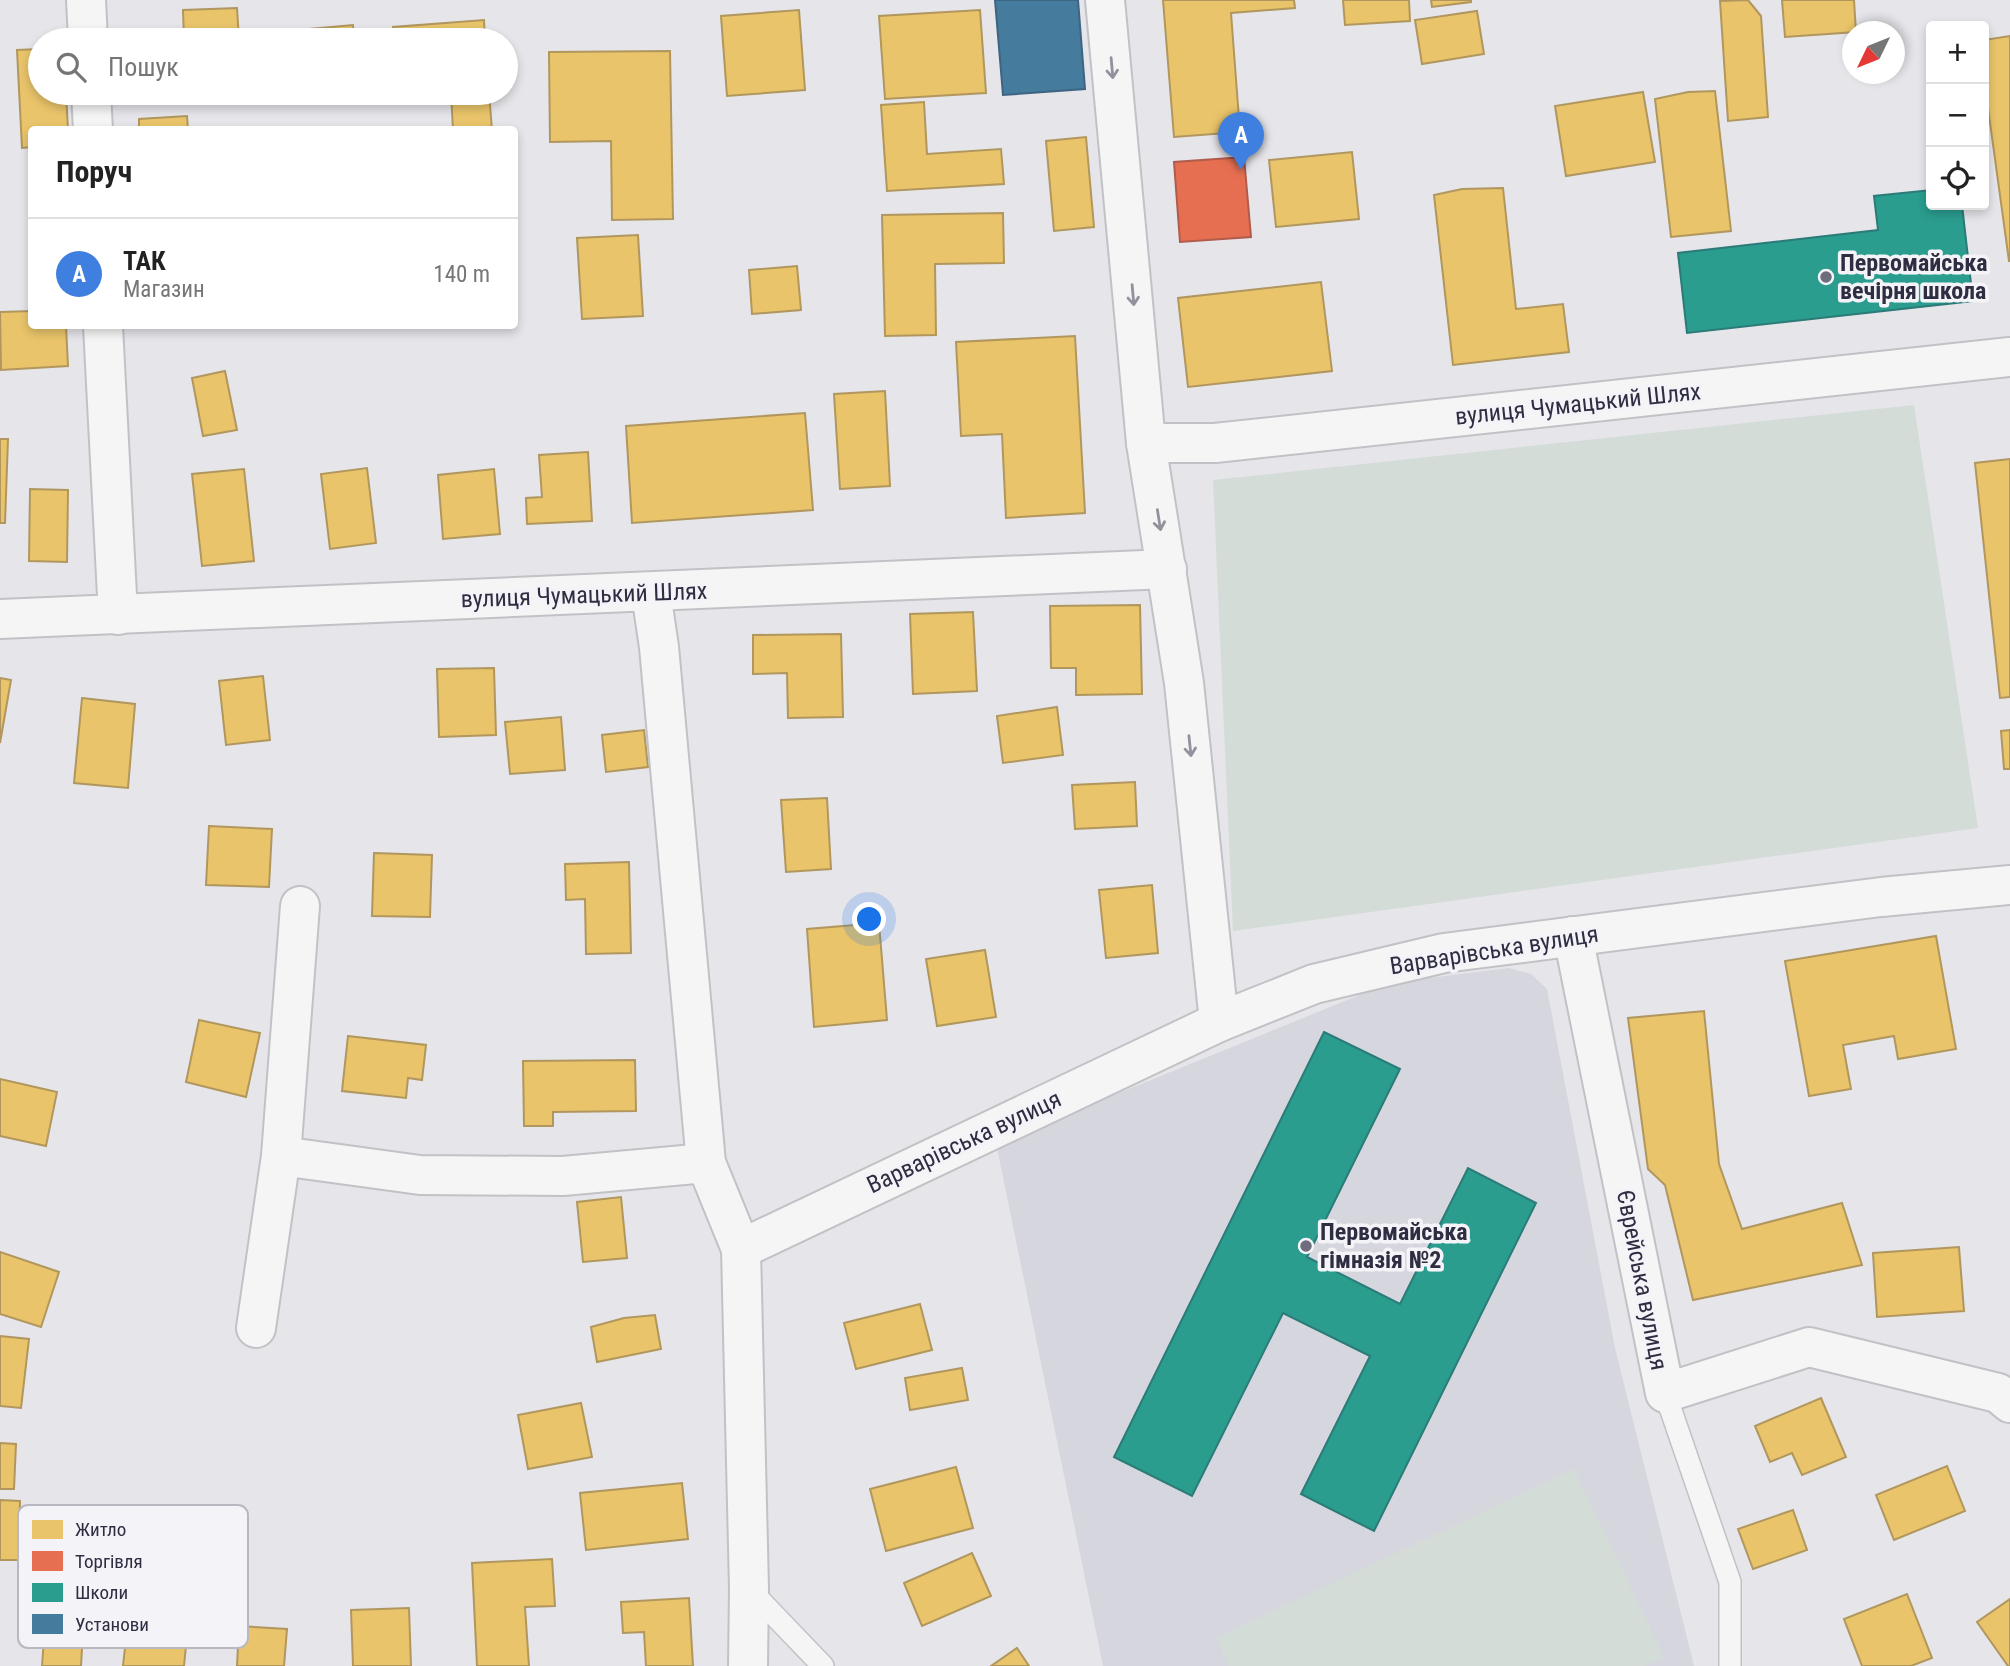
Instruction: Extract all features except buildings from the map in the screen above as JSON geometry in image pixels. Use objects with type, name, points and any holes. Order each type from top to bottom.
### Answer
[{"type":"street","points":[[86,0],[87,28]]},
{"type":"street","points":[[1105,0],[1146,443],[1184,683],[1219,1022]]},
{"type":"street","points":[[92,105],[93,126]]},
{"type":"street","points":[[103,329],[118,615]]},
{"type":"street","name":"вулиця Чумацький Шлях","points":[[1146,443],[1215,443],[2010,357]]},
{"type":"street","name":"вулиця Чумацький Шлях","points":[[0,619],[1167,569]]},
{"type":"street","points":[[651,593],[659,647],[706,1163],[741,1248],[749,1589],[748,1666]]},
{"type":"street","name":"Варварівська вулиця","points":[[741,1248],[1219,1022],[1314,984],[1444,953],[1881,897],[2010,885]]},
{"type":"street","points":[[256,1328],[281,1156],[300,906]]},
{"type":"street","name":"Єврейська вулиця","points":[[1573,936],[1665,1393],[1809,1347],[1998,1392],[2010,1403]]},
{"type":"street","points":[[281,1156],[421,1175],[563,1177],[706,1163]]},
{"type":"lane","points":[[1665,1393],[1730,1582],[1730,1666]]},
{"type":"lane","points":[[749,1589],[823,1666]]},
{"type":"shaded area","points":[[1914,405],[1978,828],[1233,931],[1213,480]]},
{"type":"shaded area","name":"Первомайська гімназія №2","points":[[1509,968],[1531,974],[1547,989],[1615,1348],[1694,1666],[1103,1666],[996,1143],[1389,983]]},
{"type":"shaded area","points":[[1574,1469],[1664,1657],[1645,1666],[1229,1666],[1216,1638]]},
{"type":"place","name":"ТАК","points":[[1241,170]]},
{"type":"place","name":"Первомайська вечірня школа","points":[[1826,277]]},
{"type":"place","name":"Первомайська гімназія №2","points":[[1306,1246]]}]
